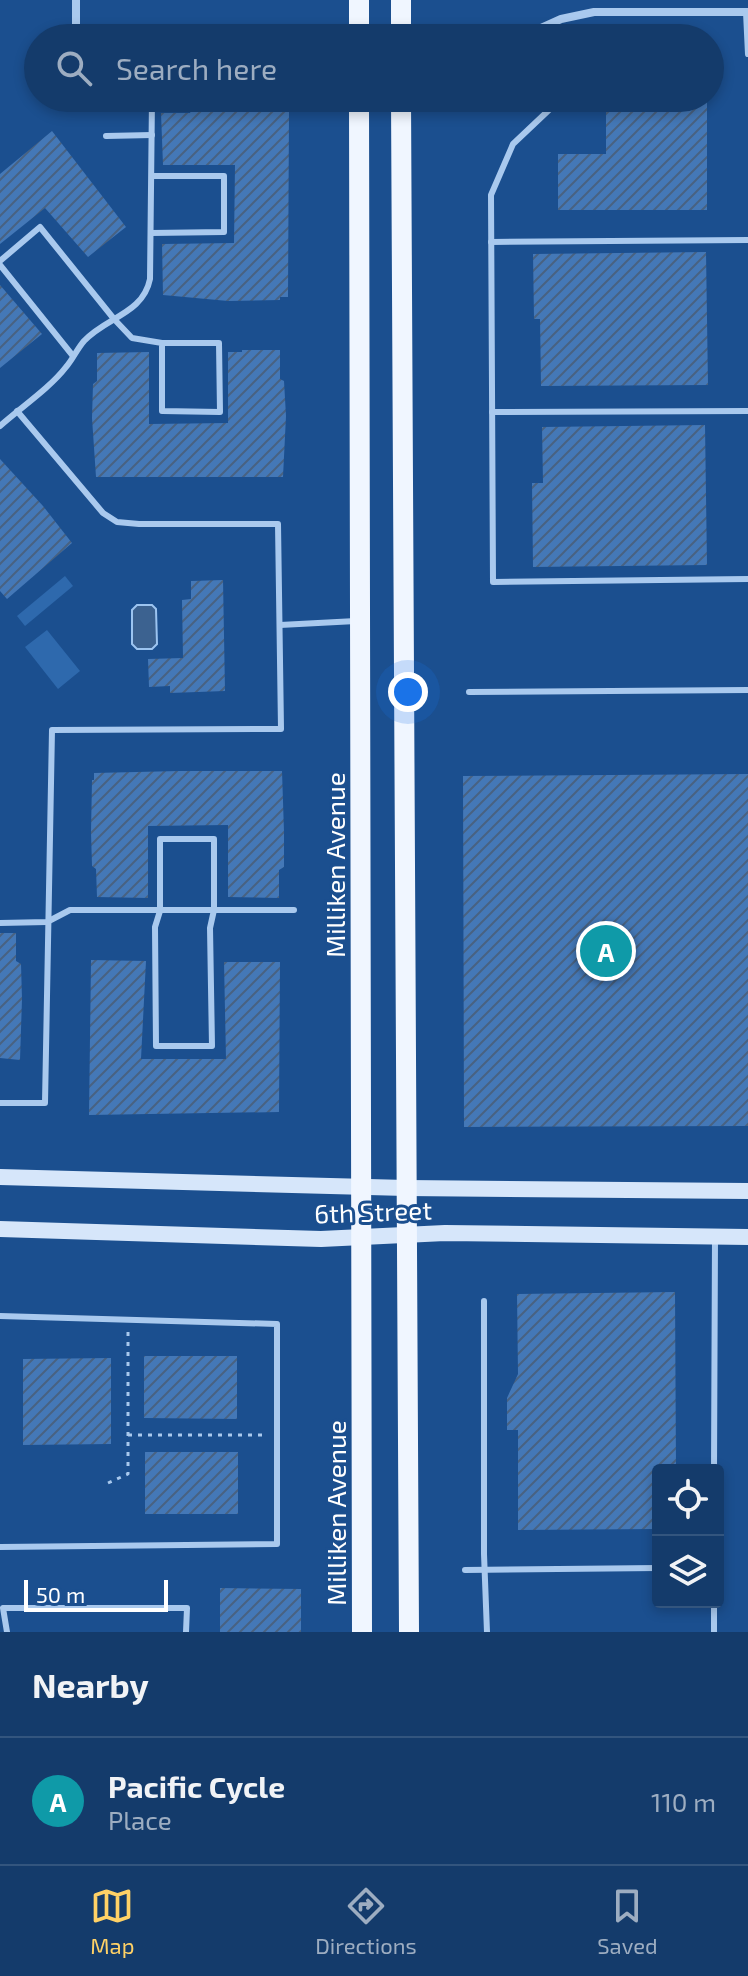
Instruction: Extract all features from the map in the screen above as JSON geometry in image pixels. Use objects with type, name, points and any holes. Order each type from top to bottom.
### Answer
[{"type":"main road","points":[[359,0],[359,24]]},
{"type":"main road","points":[[401,0],[401,24]]},
{"type":"main road","name":"Milliken Avenue","points":[[359,112],[362,1632]]},
{"type":"main road","points":[[401,112],[409,1632]]},
{"type":"main road","name":"6th Street","points":[[0,1177],[406,1188],[748,1191]]},
{"type":"main road","name":"6th Street","points":[[0,1229],[321,1239],[445,1233],[748,1237]]},
{"type":"street","points":[[76,0],[76,24]]},
{"type":"street","points":[[630,0],[630,12]]},
{"type":"street","points":[[552,24],[594,12],[747,12]]},
{"type":"lane","points":[[747,12],[748,54]]},
{"type":"lane","points":[[0,426],[65,369],[85,340],[134,308],[147,294],[150,279],[152,112]]},
{"type":"lane","points":[[547,112],[513,144],[491,195],[493,582],[748,579]]},
{"type":"lane","points":[[106,136],[152,135]]},
{"type":"lane","points":[[151,233],[224,232],[224,176],[152,176]]},
{"type":"lane","points":[[73,356],[0,263],[40,227],[132,338],[162,343],[219,343],[220,412],[162,411],[162,343]]},
{"type":"lane","points":[[491,242],[748,240]]},
{"type":"lane","points":[[0,1103],[45,1103],[52,730],[281,729],[278,524],[117,522],[91,501],[17,411]]},
{"type":"lane","points":[[492,412],[748,411]]},
{"type":"lane","points":[[280,625],[358,621]]},
{"type":"lane","points":[[469,692],[748,690]]},
{"type":"lane","points":[[160,839],[214,839],[214,910],[210,928],[212,1046],[156,1046],[155,927],[160,911],[160,839]]},
{"type":"lane","points":[[0,923],[47,922],[70,910],[294,910]]},
{"type":"lane","points":[[714,1464],[715,1237]]},
{"type":"lane","points":[[484,1301],[487,1632]]},
{"type":"lane","points":[[0,1316],[277,1324],[277,1544],[0,1547]]},
{"type":"lane","points":[[465,1570],[652,1568]]},
{"type":"lane","points":[[7,1632],[3,1608],[187,1608],[186,1632]]},
{"type":"lane","points":[[714,1608],[714,1632]]},
{"type":"path","points":[[108,1483],[128,1474],[128,1320]]},
{"type":"path","points":[[128,1435],[277,1435]]},
{"type":"shaded area","points":[[65,576],[73,586],[25,626],[17,616]]},
{"type":"shaded area","points":[[137,605],[152,605],[156,609],[157,644],[152,649],[137,649],[132,644],[132,610]]},
{"type":"shaded area","points":[[47,630],[80,671],[58,689],[25,647]]},
{"type":"building","points":[[289,112],[288,297],[280,297],[280,300],[228,301],[163,295],[162,244],[234,243],[235,165],[163,165],[161,113]]},
{"type":"building","points":[[606,112],[707,112],[707,210],[558,210],[558,154],[606,154]]},
{"type":"building","points":[[52,131],[126,227],[88,257],[45,208],[0,244],[0,174]]},
{"type":"building","points":[[706,252],[708,385],[541,386],[540,319],[534,319],[533,254]]},
{"type":"building","points":[[0,285],[42,334],[0,368]]},
{"type":"building","points":[[280,350],[280,379],[284,381],[286,416],[283,477],[96,477],[92,418],[97,353],[149,352],[149,424],[228,423],[228,352]]},
{"type":"building","points":[[705,425],[707,565],[533,567],[532,483],[543,483],[542,427]]},
{"type":"building","points":[[0,459],[72,543],[7,599],[0,591]]},
{"type":"building","points":[[223,580],[225,691],[170,693],[170,686],[149,687],[148,659],[183,658],[182,600],[191,599],[191,581]]},
{"type":"building","points":[[282,771],[284,867],[279,870],[279,898],[228,897],[228,825],[148,826],[148,898],[97,897],[91,832],[94,773]]},
{"type":"building","points":[[748,774],[748,1126],[464,1127],[463,776]]},
{"type":"building","points":[[0,933],[16,933],[16,961],[21,964],[20,1060],[0,1058]]},
{"type":"building","points":[[91,960],[146,961],[141,1059],[226,1059],[224,962],[280,962],[279,1112],[89,1115]]},
{"type":"building","points":[[675,1292],[676,1464],[652,1464],[652,1529],[518,1530],[518,1430],[507,1430],[507,1398],[518,1374],[517,1294]]},
{"type":"building","points":[[144,1356],[237,1356],[237,1419],[144,1418]]},
{"type":"building","points":[[111,1358],[111,1444],[23,1445],[23,1359]]},
{"type":"building","points":[[145,1452],[238,1452],[238,1514],[145,1514]]},
{"type":"building","points":[[220,1588],[301,1589],[301,1632],[220,1632]]},
{"type":"place","name":"Pacific Cycle","points":[[606,951]]}]
